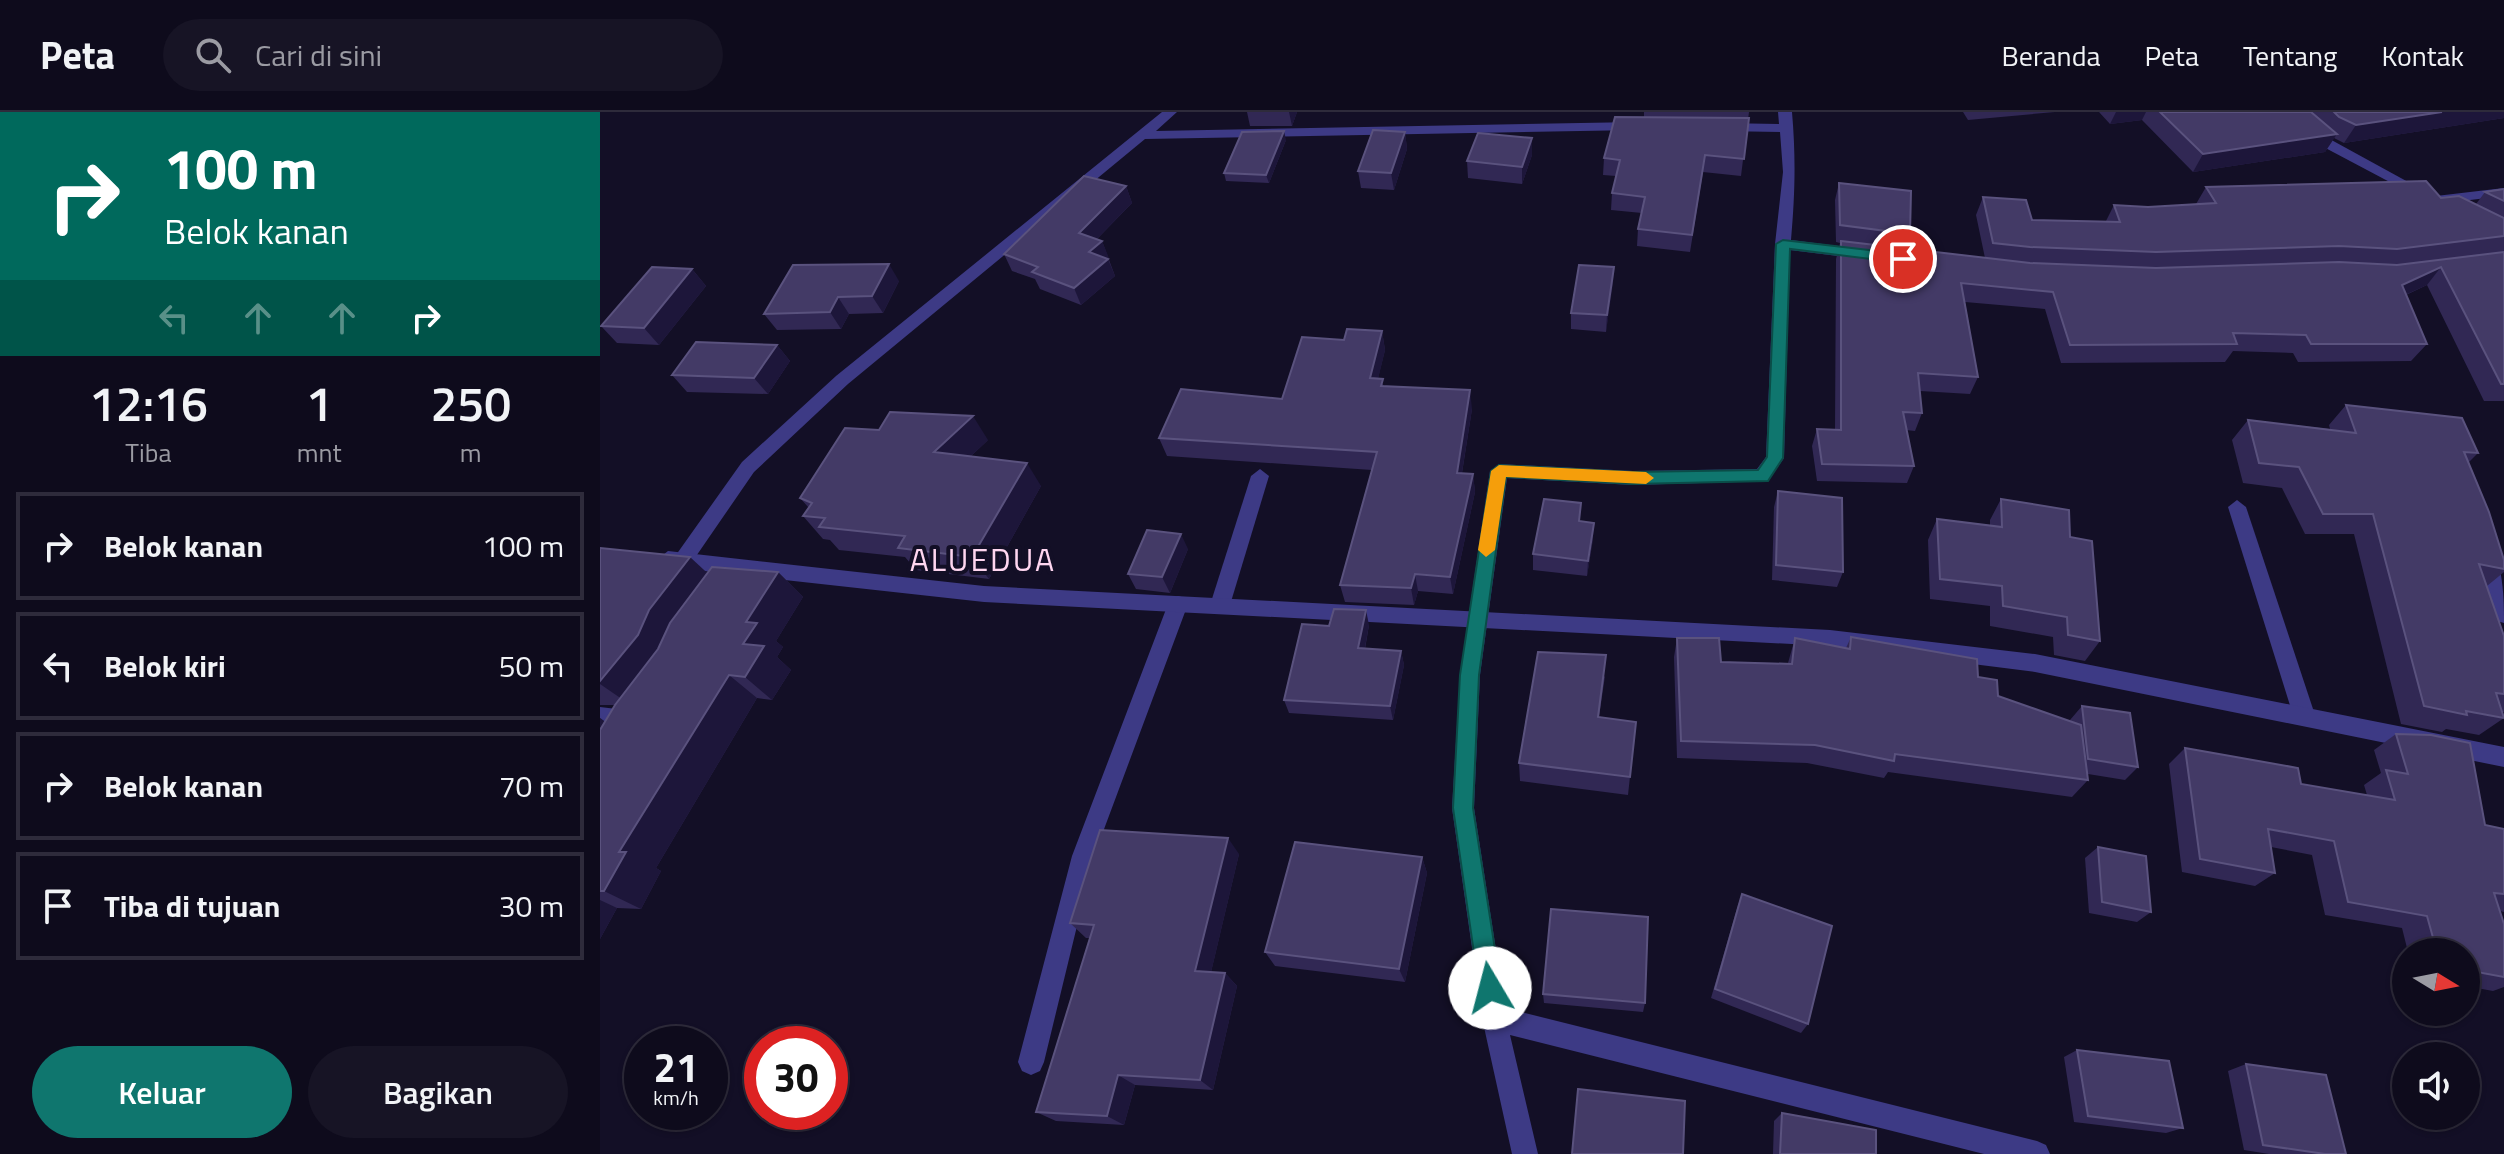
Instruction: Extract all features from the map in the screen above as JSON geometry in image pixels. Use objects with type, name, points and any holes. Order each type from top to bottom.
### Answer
[{"type":"street","points":[[683,560],[748,467],[842,380],[1170,112]]},
{"type":"street","points":[[2291,112],[2321,140],[2464,215]]},
{"type":"street","points":[[1525,1154],[1494,1018],[1463,808],[1476,617],[1499,471],[1633,478],[1762,476],[1775,458],[1783,244],[1790,172],[1786,120],[1713,127]]},
{"type":"street","points":[[1142,135],[1652,126]]},
{"type":"street","points":[[2436,200],[2504,192]]},
{"type":"street","points":[[1783,244],[1873,255]]},
{"type":"street","points":[[1220,605],[1260,476]]},
{"type":"street","points":[[2237,507],[2304,715]]},
{"type":"street","points":[[2480,533],[2504,615]]},
{"type":"street","points":[[642,557],[984,594],[1220,605],[1438,620],[1476,617],[1830,638],[2035,663],[2504,757]]},
{"type":"street","points":[[724,592],[743,567]]},
{"type":"street","points":[[1031,1062],[1083,856],[1178,604]]},
{"type":"street","points":[[600,716],[642,714],[623,745]]},
{"type":"street","points":[[1494,1018],[2037,1154]]},
{"type":"building","points":[[2160,112],[2311,112],[2337,134],[2203,154]]},
{"type":"building","points":[[2334,112],[2442,112],[2356,125]]},
{"type":"building","points":[[1615,117],[1749,118],[1744,159],[1705,155],[1692,235],[1638,229],[1645,197],[1612,193],[1620,160],[1604,158]]},
{"type":"building","points":[[1373,130],[1405,132],[1391,173],[1358,171]]},
{"type":"building","points":[[1284,131],[1266,175],[1224,173],[1242,132]]},
{"type":"building","points":[[1478,133],[1532,138],[1522,167],[1467,161]]},
{"type":"building","points":[[1084,176],[1126,186],[1079,233],[1102,241],[1089,252],[1108,259],[1074,288],[1032,272],[1038,267],[1004,254]]},
{"type":"building","points":[[2426,181],[2441,198],[2459,196],[2504,218],[2504,236],[2397,249],[2339,246],[2156,252],[2030,247],[1993,243],[1983,197],[2026,200],[2032,220],[2120,222],[2114,205],[2148,207],[2216,203],[2206,187]]},
{"type":"building","points":[[1839,183],[1911,191],[1910,234],[1840,225]]},
{"type":"building","points":[[2504,189],[2504,201],[2485,192]]},
{"type":"building","points":[[1841,241],[2030,263],[2156,268],[2339,262],[2397,265],[2504,252],[2504,384],[2501,384],[2441,267],[2402,285],[2427,344],[2311,344],[2306,335],[2233,333],[2237,344],[2070,345],[2053,292],[1961,283],[1978,377],[1918,373],[1922,413],[1903,412],[1914,466],[1822,464],[1817,429],[1841,430]]},
{"type":"building","points":[[889,264],[872,296],[838,297],[830,312],[764,314],[793,265]]},
{"type":"building","points":[[1579,265],[1614,267],[1607,315],[1571,313]]},
{"type":"building","points":[[652,267],[692,269],[644,328],[601,326]]},
{"type":"building","points":[[1347,329],[1382,331],[1370,378],[1383,379],[1381,386],[1470,390],[1457,473],[1473,474],[1450,577],[1415,574],[1411,588],[1340,585],[1377,452],[1159,438],[1181,389],[1282,399],[1302,337],[1344,340]]},
{"type":"building","points":[[696,342],[777,345],[754,378],[672,375]]},
{"type":"building","points":[[2346,405],[2462,418],[2478,453],[2464,452],[2489,512],[2504,560],[2504,569],[2479,564],[2504,636],[2504,694],[2496,693],[2504,718],[2466,711],[2467,715],[2424,706],[2373,514],[2323,514],[2299,467],[2259,463],[2248,420],[2356,433]]},
{"type":"building","points":[[890,412],[973,416],[934,452],[1027,463],[972,557],[898,548],[905,536],[819,527],[825,518],[803,516],[812,503],[800,498],[845,428],[879,430]]},
{"type":"building","points":[[1778,491],[1842,498],[1843,572],[1776,565]]},
{"type":"building","points":[[1544,499],[1581,503],[1579,521],[1594,523],[1588,561],[1533,554]]},
{"type":"building","points":[[2001,499],[2069,510],[2070,537],[2092,541],[2100,641],[2068,635],[2067,617],[2003,606],[2002,586],[1940,579],[1937,519],[2002,527]]},
{"type":"building","points":[[1147,530],[1181,534],[1162,577],[1128,574]]},
{"type":"building","points":[[600,548],[690,557],[649,610],[638,635],[600,681]]},
{"type":"building","points":[[712,567],[778,572],[746,622],[757,623],[743,644],[764,646],[745,677],[729,675],[619,852],[626,852],[604,891],[600,891],[600,730],[658,649],[670,623]]},
{"type":"building","points":[[1334,609],[1366,610],[1358,648],[1401,651],[1390,706],[1284,700],[1302,624],[1329,626]]},
{"type":"building","points":[[1851,637],[1977,659],[1978,677],[1997,680],[1998,696],[2081,725],[2088,780],[1895,754],[1894,761],[1815,745],[1681,741],[1677,638],[1719,638],[1721,662],[1792,664],[1795,638],[1850,649]]},
{"type":"building","points":[[1538,652],[1606,655],[1598,717],[1636,722],[1630,777],[1519,763]]},
{"type":"building","points":[[2082,706],[2130,713],[2138,767],[2088,759]]},
{"type":"building","points":[[2396,734],[2431,735],[2470,743],[2485,825],[2504,829],[2504,894],[2494,893],[2504,924],[2504,977],[2480,973],[2480,938],[2433,938],[2427,916],[2348,902],[2334,841],[2268,829],[2275,873],[2200,859],[2185,748],[2298,768],[2301,784],[2395,800],[2386,770],[2408,774]]},
{"type":"building","points":[[1100,830],[1228,838],[1195,971],[1225,973],[1200,1080],[1118,1075],[1107,1116],[1036,1112],[1094,925],[1070,923]]},
{"type":"building","points":[[1295,842],[1422,857],[1399,969],[1265,952]]},
{"type":"building","points":[[2098,847],[2146,856],[2151,912],[2102,902]]},
{"type":"building","points":[[1742,894],[1832,926],[1808,1024],[1715,989]]},
{"type":"building","points":[[1551,909],[1648,917],[1645,1003],[1543,994]]},
{"type":"building","points":[[2077,1050],[2169,1061],[2183,1128],[2088,1116]]},
{"type":"building","points":[[2246,1064],[2326,1075],[2346,1154],[2263,1145]]},
{"type":"building","points":[[1578,1089],[1685,1101],[1683,1154],[1572,1154]]},
{"type":"building","points":[[1782,1113],[1876,1130],[1876,1154],[1780,1154]]},
{"type":"slow traffic","points":[[1486,550],[1499,471],[1646,478]]},
{"type":"district","name":"ALUEDUA","points":[[983,559]]},
{"type":"route","points":[[1490,988],[1463,808],[1476,617],[1499,471],[1633,478],[1762,476],[1775,458],[1783,244],[1903,259]]}]
